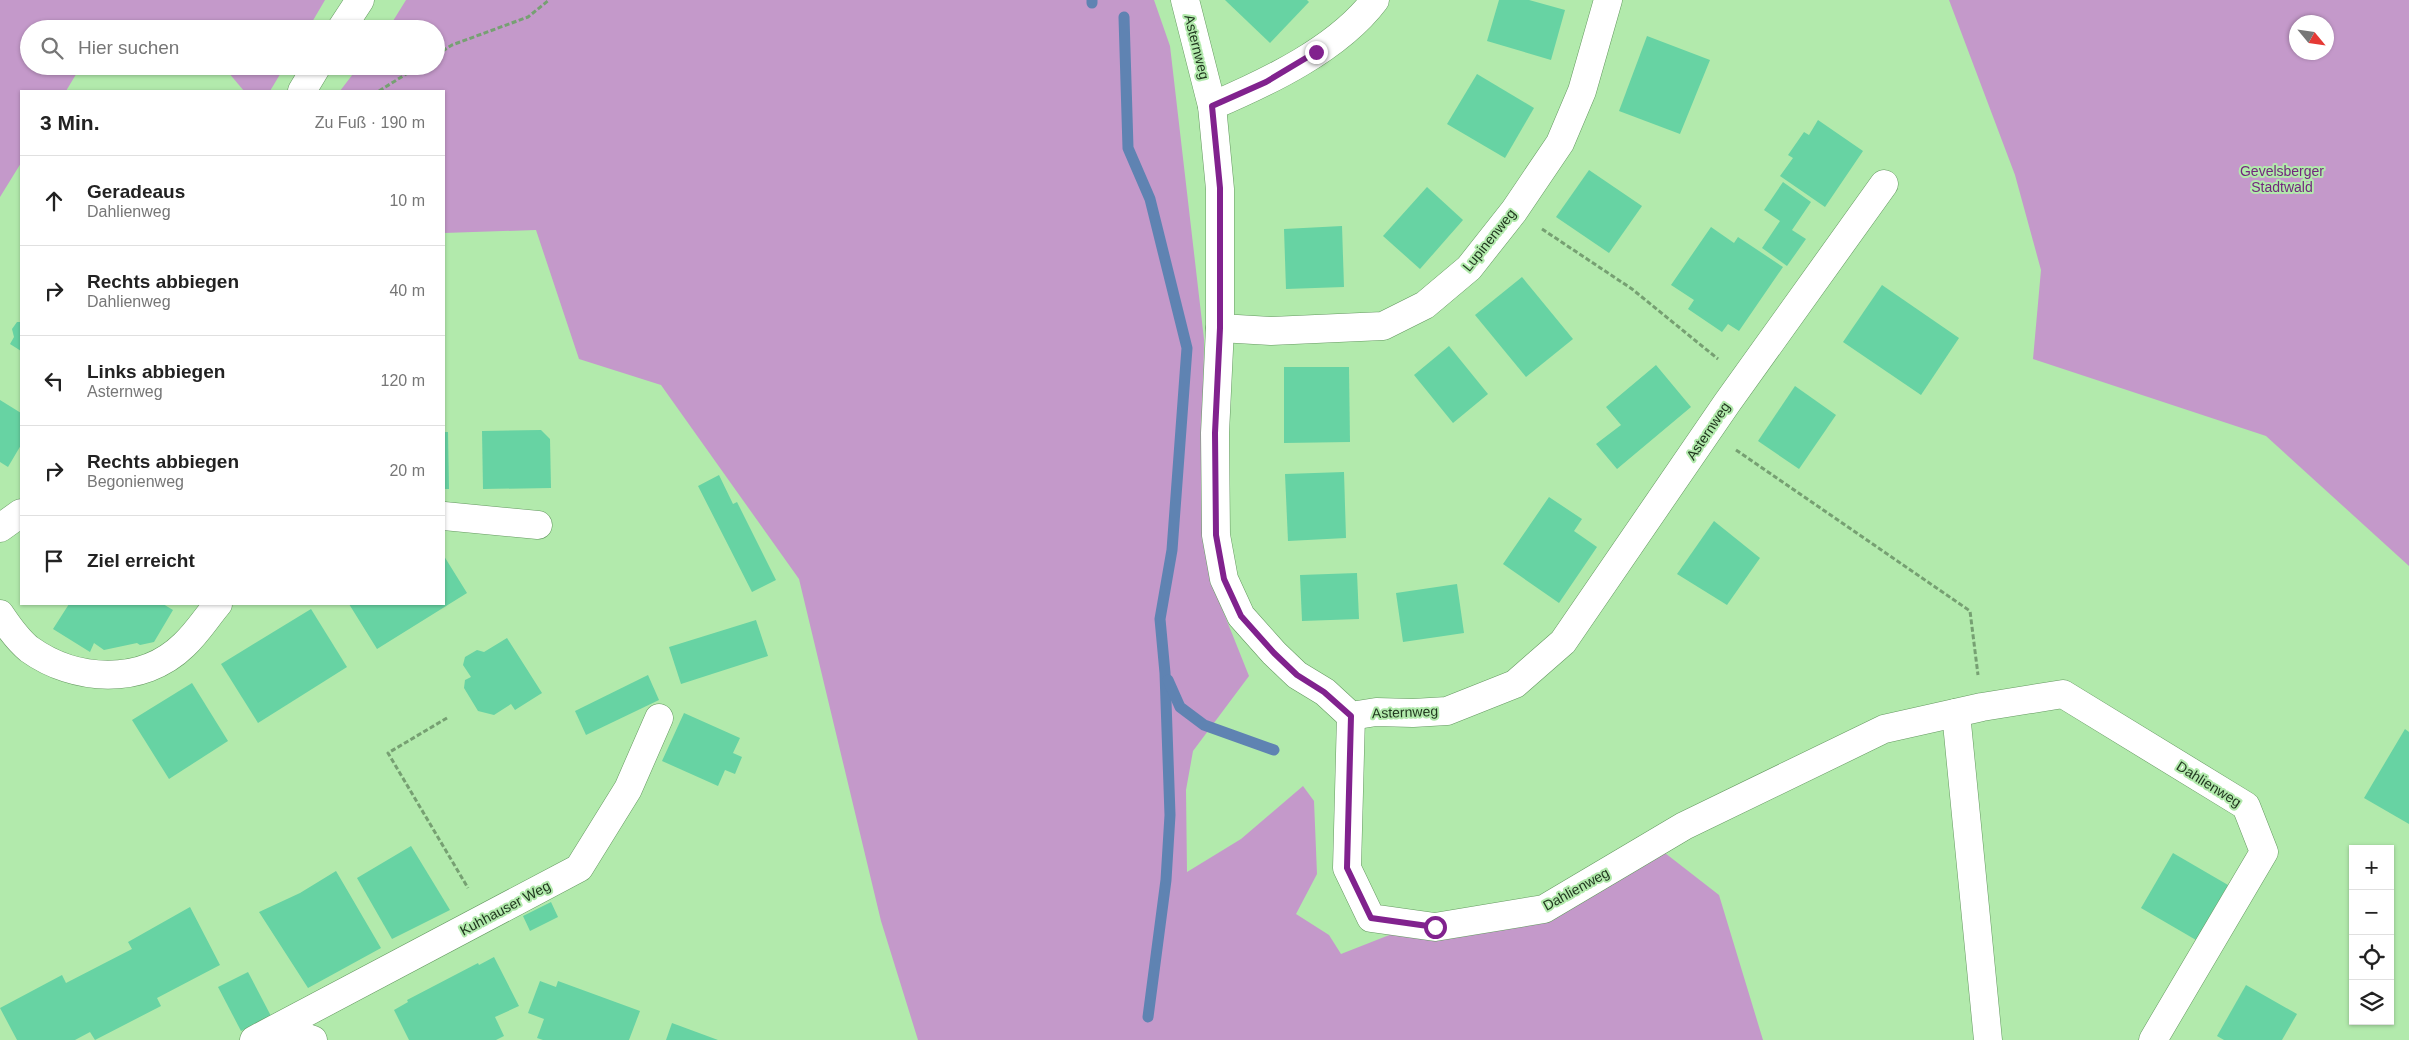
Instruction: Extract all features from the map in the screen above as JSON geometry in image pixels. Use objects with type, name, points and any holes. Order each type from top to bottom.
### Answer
[{"type":"street","points":[[347,20],[360,0]]},
{"type":"street","name":"Asternweg","points":[[1185,0],[1212,106],[1220,188],[1220,328],[1215,433],[1216,535],[1224,579],[1241,616],[1274,653],[1297,675],[1324,692],[1351,716],[1376,712],[1413,713],[1447,711],[1515,684],[1563,642],[1743,380],[1884,184]]},
{"type":"street","points":[[1212,106],[1266,82],[1316,52],[1365,14],[1375,0]]},
{"type":"street","name":"Lupinenweg","points":[[1220,328],[1271,331],[1383,326],[1425,305],[1469,268],[1514,211],[1560,143],[1582,91],[1608,0]]},
{"type":"street","points":[[303,90],[312,75]]},
{"type":"street","points":[[0,528],[20,514]]},
{"type":"street","points":[[445,516],[538,524]]},
{"type":"street","points":[[0,614],[28,648],[70,669],[97,675],[137,672],[183,646],[217,605]]},
{"type":"street","name":"Dahlienweg","points":[[1351,716],[1347,868],[1371,918],[1435,927],[1544,909],[1684,826],[1884,729],[1969,710],[2063,694],[2246,806],[2264,852],[2153,1040]]},
{"type":"street","points":[[1969,710],[1988,1040]]},
{"type":"street","name":"Kuhhauser Weg","points":[[254,1040],[486,919],[579,868],[628,789],[659,718]]},
{"type":"street","points":[[279,1028],[313,1040]]},
{"type":"path","points":[[445,49],[452,45],[528,17],[549,0]]},
{"type":"path","points":[[381,90],[405,75]]},
{"type":"path","points":[[1514,211],[1632,289],[1743,380]]},
{"type":"path","points":[[1708,431],[1970,611],[1969,710]]},
{"type":"path","points":[[447,718],[388,753],[486,919]]},
{"type":"green space","points":[[0,0],[325,0],[313,20],[20,20],[20,75],[76,75],[67,90],[20,90],[20,165],[0,197]]},
{"type":"green space","points":[[406,0],[1154,0],[1170,46],[1204,339],[1202,525],[1211,581],[1249,676],[1193,751],[1186,790],[1187,872],[1241,839],[1303,786],[1314,801],[1317,874],[1296,914],[1329,935],[1341,954],[1397,932],[1510,914],[1647,839],[1719,895],[1763,1040],[918,1040],[881,921],[799,579],[661,385],[579,359],[536,230],[445,233],[445,90],[341,90],[352,75],[445,75],[445,20],[394,20]]},
{"type":"green space","name":"Gevelsberger Stadtwald","points":[[1949,0],[2409,0],[2409,566],[2266,436],[2033,359],[2041,270],[2015,175]]},
{"type":"green space","points":[[231,75],[280,75],[271,90],[243,90]]},
{"type":"building","points":[[1225,0],[1307,0],[1309,2],[1270,43]]},
{"type":"building","points":[[1499,0],[1529,0],[1565,10],[1551,60],[1487,41]]},
{"type":"building","points":[[1647,36],[1710,60],[1680,134],[1619,111]]},
{"type":"building","points":[[1477,74],[1534,108],[1505,158],[1447,124]]},
{"type":"building","points":[[1818,120],[1863,151],[1825,207],[1780,176],[1793,158],[1788,155],[1804,132],[1809,135]]},
{"type":"building","points":[[1589,170],[1642,206],[1609,253],[1556,217]]},
{"type":"building","points":[[1783,182],[1811,202],[1792,230],[1806,239],[1787,266],[1762,248],[1780,221],[1764,210]]},
{"type":"building","points":[[1427,187],[1463,220],[1420,269],[1383,236]]},
{"type":"building","points":[[1342,226],[1344,287],[1286,289],[1284,229]]},
{"type":"building","points":[[1711,227],[1734,243],[1738,237],[1783,267],[1739,331],[1728,324],[1722,332],[1688,309],[1694,300],[1671,285]]},
{"type":"building","points":[[1522,277],[1573,339],[1526,377],[1475,315]]},
{"type":"building","points":[[1882,285],[1959,338],[1921,395],[1843,342]]},
{"type":"building","points":[[17,322],[20,322],[20,350],[10,344],[14,337],[12,329]]},
{"type":"building","points":[[1449,346],[1488,394],[1453,423],[1414,375]]},
{"type":"building","points":[[1656,365],[1691,407],[1617,469],[1596,444],[1621,425],[1606,407]]},
{"type":"building","points":[[1284,367],[1349,367],[1350,442],[1284,443]]},
{"type":"building","points":[[1795,386],[1836,415],[1799,469],[1758,441]]},
{"type":"building","points":[[0,400],[20,412],[20,447],[8,467],[0,462]]},
{"type":"building","points":[[541,430],[550,439],[551,488],[483,489],[482,431]]},
{"type":"building","points":[[445,432],[448,432],[449,489],[445,489]]},
{"type":"building","points":[[1344,472],[1346,538],[1288,541],[1285,474]]},
{"type":"building","points":[[719,475],[733,504],[737,502],[776,580],[752,592],[698,486]]},
{"type":"building","points":[[1549,497],[1582,519],[1574,531],[1597,547],[1559,603],[1503,564]]},
{"type":"building","points":[[1714,521],[1760,558],[1727,605],[1677,574]]},
{"type":"building","points":[[445,558],[467,593],[377,649],[350,605],[445,605]]},
{"type":"building","points":[[1357,573],[1359,619],[1302,621],[1300,575]]},
{"type":"building","points":[[1457,584],[1464,633],[1403,642],[1396,593]]},
{"type":"building","points":[[68,605],[165,605],[173,610],[154,642],[140,645],[137,643],[104,650],[94,643],[90,652],[53,629]]},
{"type":"building","points":[[311,609],[347,667],[258,723],[221,664]]},
{"type":"building","points":[[756,620],[768,656],[681,684],[669,647]]},
{"type":"building","points":[[507,638],[542,693],[515,710],[511,704],[494,715],[478,711],[464,688],[465,680],[471,677],[463,665],[465,657],[477,650],[484,652]]},
{"type":"building","points":[[648,675],[659,700],[586,735],[575,711]]},
{"type":"building","points":[[192,683],[228,741],[169,779],[132,720]]},
{"type":"building","points":[[684,713],[740,738],[733,753],[742,757],[735,774],[725,770],[718,786],[662,761]]},
{"type":"building","points":[[2405,729],[2409,732],[2409,824],[2364,798]]},
{"type":"building","points":[[411,846],[450,910],[392,939],[357,878]]},
{"type":"building","points":[[2173,853],[2228,885],[2196,940],[2141,908]]},
{"type":"building","points":[[336,871],[381,948],[308,988],[259,912],[300,893]]},
{"type":"building","points":[[551,902],[558,917],[530,931],[523,916]]},
{"type":"building","points":[[190,907],[220,965],[157,998],[161,1006],[95,1040],[90,1032],[75,1040],[17,1040],[0,1008],[62,975],[66,983],[132,949],[128,942]]},
{"type":"building","points":[[494,957],[519,1006],[495,1017],[504,1036],[496,1040],[409,1040],[394,1010],[408,1002],[407,1000],[478,963],[479,965]]},
{"type":"building","points":[[248,972],[271,1016],[241,1031],[218,987]]},
{"type":"building","points":[[540,981],[556,987],[558,981],[640,1011],[629,1040],[543,1040],[537,1038],[544,1019],[528,1013]]},
{"type":"building","points":[[2246,985],[2297,1014],[2282,1040],[2224,1040],[2217,1036]]},
{"type":"building","points":[[672,1023],[718,1040],[666,1040]]},
{"type":"waterway","points":[[1124,17],[1128,148],[1150,199],[1187,348],[1172,550],[1160,619],[1165,673],[1170,815],[1166,880],[1148,1017]]},
{"type":"waterway","points":[[1168,680],[1180,707],[1204,725],[1274,750]]},
{"type":"route","points":[[1316,52],[1266,82],[1212,106],[1220,188],[1220,328],[1215,433],[1216,535],[1224,579],[1241,616],[1274,653],[1297,675],[1324,692],[1351,716],[1347,868],[1371,918],[1435,927]]}]
